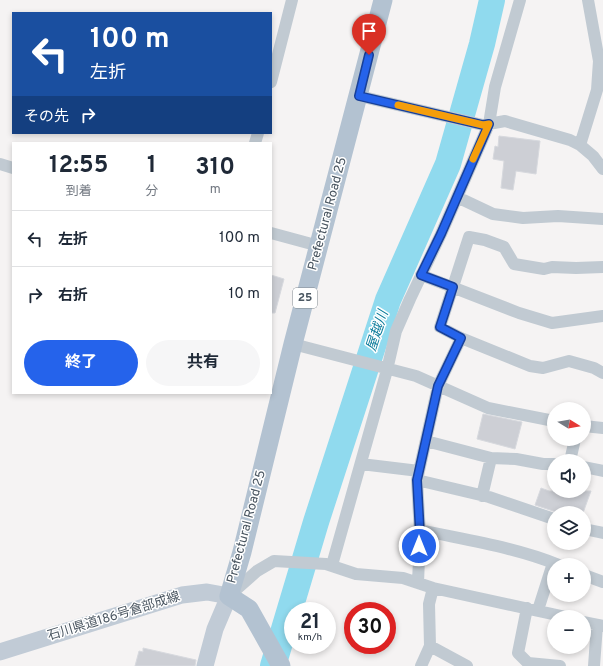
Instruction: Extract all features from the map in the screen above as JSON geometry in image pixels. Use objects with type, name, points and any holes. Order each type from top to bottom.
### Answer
[{"type":"main road","name":"Prefectural Road 25","points":[[281,666],[249,609],[229,596],[242,552],[293,344],[383,0]]},
{"type":"main road","name":"石川県道186号倉部成線","points":[[0,652],[182,595],[207,592],[229,596]]},
{"type":"main road","points":[[205,666],[215,629],[229,596]]},
{"type":"street","points":[[272,78],[292,0]]},
{"type":"street","points":[[329,564],[361,464],[383,369],[396,331],[441,234],[486,124],[520,0]]},
{"type":"street","points":[[580,145],[597,90],[598,82],[599,61],[588,0]]},
{"type":"street","points":[[359,96],[486,124],[505,121],[570,140],[580,145],[594,156],[603,169]]},
{"type":"street","points":[[0,164],[12,168]]},
{"type":"street","points":[[457,197],[493,214],[523,218],[558,216],[603,219]]},
{"type":"street","points":[[272,233],[319,246]]},
{"type":"street","points":[[603,267],[552,267],[544,269],[514,264],[504,248],[485,240],[469,237],[440,327],[461,338],[530,366],[543,368],[569,361],[594,368],[603,373]]},
{"type":"street","points":[[421,275],[519,313],[552,323],[603,316]]},
{"type":"street","points":[[418,583],[420,530],[418,476],[438,386],[461,338]]},
{"type":"street","points":[[293,344],[383,369],[416,376],[488,408],[547,420]]},
{"type":"street","points":[[591,427],[603,428]]},
{"type":"street","points":[[426,441],[491,458],[516,459],[547,464]]},
{"type":"street","points":[[482,496],[491,458]]},
{"type":"street","points":[[361,464],[418,476],[547,517]]},
{"type":"street","points":[[591,468],[603,471]]},
{"type":"street","points":[[420,530],[547,560]]},
{"type":"street","points":[[591,530],[603,533]]},
{"type":"street","points":[[229,596],[257,571],[274,561],[287,561],[329,564],[356,574],[403,578],[433,588],[547,613]]},
{"type":"street","points":[[591,578],[603,582]]},
{"type":"street","points":[[547,581],[532,609],[518,653],[528,663],[560,666]]},
{"type":"street","points":[[421,666],[430,646],[429,604],[433,588]]},
{"type":"street","points":[[594,666],[600,626]]},
{"type":"street","points":[[430,646],[467,666]]},
{"type":"building","points":[[499,136],[540,141],[536,174],[516,171],[513,190],[501,188],[504,161],[493,159],[495,146],[498,147]]},
{"type":"building","points":[[272,275],[284,279],[275,313],[272,313]]},
{"type":"building","points":[[483,414],[522,422],[515,449],[477,439]]},
{"type":"building","points":[[541,488],[547,490],[547,498],[588,498],[586,506],[547,506],[547,509],[535,505]]},
{"type":"building","points":[[143,648],[196,660],[195,666],[135,666],[139,651],[143,652]]},
{"type":"waterway","name":"屋越川","points":[[273,666],[316,522],[388,300],[448,164],[482,44],[492,0]]},
{"type":"slow traffic","points":[[398,105],[483,125],[489,124],[473,159]]},
{"type":"route","points":[[369,55],[359,96],[483,125],[489,124],[441,234],[421,275],[453,287],[440,327],[461,338],[438,386],[417,480],[420,534],[419,546]]}]
